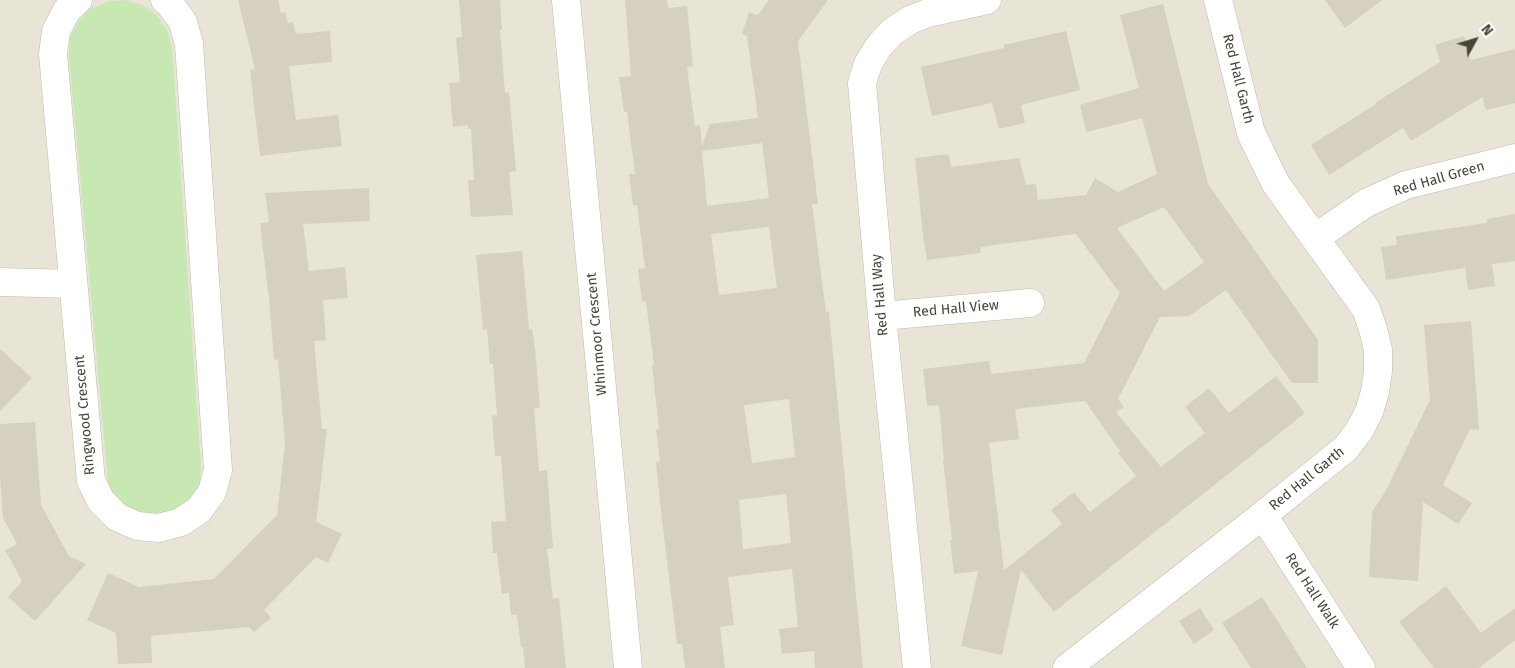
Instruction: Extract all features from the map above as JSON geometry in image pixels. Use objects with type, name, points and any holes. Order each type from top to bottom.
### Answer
[{"type":"street","name":"Ringwood Crescent","points":[[78,0],[67,10],[56,31],[53,54],[91,481],[101,501],[117,517],[137,526],[159,528],[181,522],[199,510],[212,492],[218,470],[189,44],[183,22],[165,0]]},
{"type":"street","name":"Whinmoor Crescent","points":[[566,0],[628,668]]},
{"type":"street","name":"Red Hall Way","points":[[917,668],[882,316],[862,83],[868,64],[878,46],[892,32],[910,20],[928,13],[987,0]]},
{"type":"street","name":"Red Hall Garth","points":[[1067,668],[1346,448],[1359,431],[1369,412],[1375,392],[1378,350],[1366,310],[1276,184],[1251,133],[1218,0]]},
{"type":"street","name":"Red Hall Green","points":[[1315,238],[1366,203],[1406,186],[1515,158]]},
{"type":"street","points":[[0,282],[73,284]]},
{"type":"street","name":"Red Hall View","points":[[882,316],[1030,303]]},
{"type":"street","name":"Red Hall Walk","points":[[1263,515],[1361,668]]},
{"type":"shaded area","points":[[0,0],[1515,0],[1515,668],[0,668]]},
{"type":"green space","points":[[124,0],[142,5],[156,15],[167,30],[172,47],[201,467],[200,482],[193,497],[182,508],[153,518],[124,507],[113,495],[108,481],[69,56],[70,38],[78,22],[90,9],[107,2]]},
{"type":"building","points":[[238,0],[278,0],[281,13],[285,12],[288,23],[293,22],[296,34],[330,31],[332,62],[289,66],[296,120],[338,115],[342,146],[260,156],[250,70],[255,69]]},
{"type":"building","points":[[459,0],[500,0],[502,30],[500,30],[505,93],[509,92],[516,171],[509,172],[513,215],[471,217],[468,180],[474,180],[471,129],[468,129],[468,125],[453,127],[449,83],[460,82],[456,38],[462,37]]},
{"type":"building","points":[[625,0],[667,0],[668,8],[687,6],[693,66],[687,67],[695,126],[700,125],[702,146],[710,124],[758,118],[747,36],[742,34],[749,12],[758,15],[769,0],[828,0],[798,41],[818,204],[812,204],[826,312],[829,312],[863,668],[815,668],[814,651],[782,654],[779,629],[798,627],[792,569],[728,577],[734,625],[720,627],[725,668],[685,668],[682,644],[677,644],[661,511],[656,462],[660,461],[656,430],[659,429],[652,365],[654,365],[646,301],[642,302],[638,269],[645,268],[637,205],[633,205],[629,174],[635,174],[627,112],[624,112],[619,77],[631,76]],"holes":[[[762,143],[769,198],[707,206],[702,151]],[[769,227],[777,288],[719,295],[711,234]],[[789,399],[795,457],[752,463],[744,405]],[[786,494],[791,543],[743,549],[739,500]]]},
{"type":"building","points":[[1325,0],[1382,0],[1345,28]]},
{"type":"building","points":[[1163,4],[1208,184],[1318,340],[1318,383],[1292,383],[1226,290],[1189,316],[1160,317],[1118,399],[1124,407],[1116,412],[1161,467],[1205,433],[1185,407],[1209,388],[1229,413],[1276,376],[1305,413],[1054,612],[1021,570],[1002,655],[961,646],[978,571],[954,574],[939,405],[927,406],[923,369],[989,361],[991,374],[1084,363],[1120,293],[1076,234],[980,247],[981,253],[927,260],[915,158],[949,154],[951,167],[1019,158],[1026,185],[1036,184],[1038,200],[1086,195],[1095,178],[1118,192],[1157,174],[1142,118],[1086,132],[1080,105],[1139,88],[1120,15]],"holes":[[[1164,207],[1204,262],[1164,291],[1117,228]],[[1085,401],[1120,451],[1118,453],[1136,476],[1090,512],[1074,492],[1051,510],[1062,524],[1004,570],[989,443],[1019,439],[1015,409]]]},
{"type":"building","points":[[1066,31],[1080,90],[1021,105],[1025,123],[999,129],[992,103],[932,116],[921,67],[1004,48],[1004,45]]},
{"type":"building","points":[[1464,36],[1471,60],[1515,49],[1515,103],[1486,110],[1482,97],[1411,141],[1403,128],[1329,175],[1311,145],[1440,62],[1435,45]]},
{"type":"building","points":[[369,188],[370,221],[303,224],[309,271],[345,267],[348,298],[323,300],[326,340],[314,341],[322,429],[327,429],[316,522],[342,534],[328,563],[316,557],[264,610],[271,618],[254,632],[249,627],[151,636],[152,663],[118,664],[116,633],[87,620],[108,573],[139,587],[214,579],[277,515],[285,444],[278,359],[274,360],[260,223],[269,222],[265,193]]},
{"type":"building","points":[[1515,214],[1515,261],[1492,264],[1495,286],[1468,290],[1465,268],[1386,280],[1381,247],[1397,245],[1396,236],[1487,223],[1487,219]]},
{"type":"building","points":[[522,251],[529,329],[532,329],[535,348],[540,408],[534,408],[539,471],[547,470],[553,548],[547,549],[553,599],[559,598],[566,668],[525,668],[517,615],[511,615],[509,593],[502,594],[497,553],[493,553],[491,522],[506,521],[501,456],[495,456],[492,416],[497,415],[493,364],[490,364],[487,329],[483,330],[476,255]]},
{"type":"building","points":[[1471,321],[1479,430],[1470,429],[1443,485],[1472,503],[1458,524],[1423,502],[1418,581],[1369,577],[1372,512],[1385,492],[1430,400],[1424,325]]},
{"type":"building","points":[[0,349],[32,378],[0,411]]},
{"type":"building","points":[[35,422],[41,505],[69,556],[86,564],[35,621],[8,597],[22,581],[5,550],[17,544],[3,518],[0,476],[0,424]]},
{"type":"building","points":[[1446,586],[1481,633],[1515,608],[1515,640],[1479,668],[1434,668],[1399,622]]},
{"type":"building","points":[[1262,597],[1307,668],[1251,668],[1222,623]]},
{"type":"building","points":[[1200,608],[1214,630],[1194,644],[1179,621]]}]
